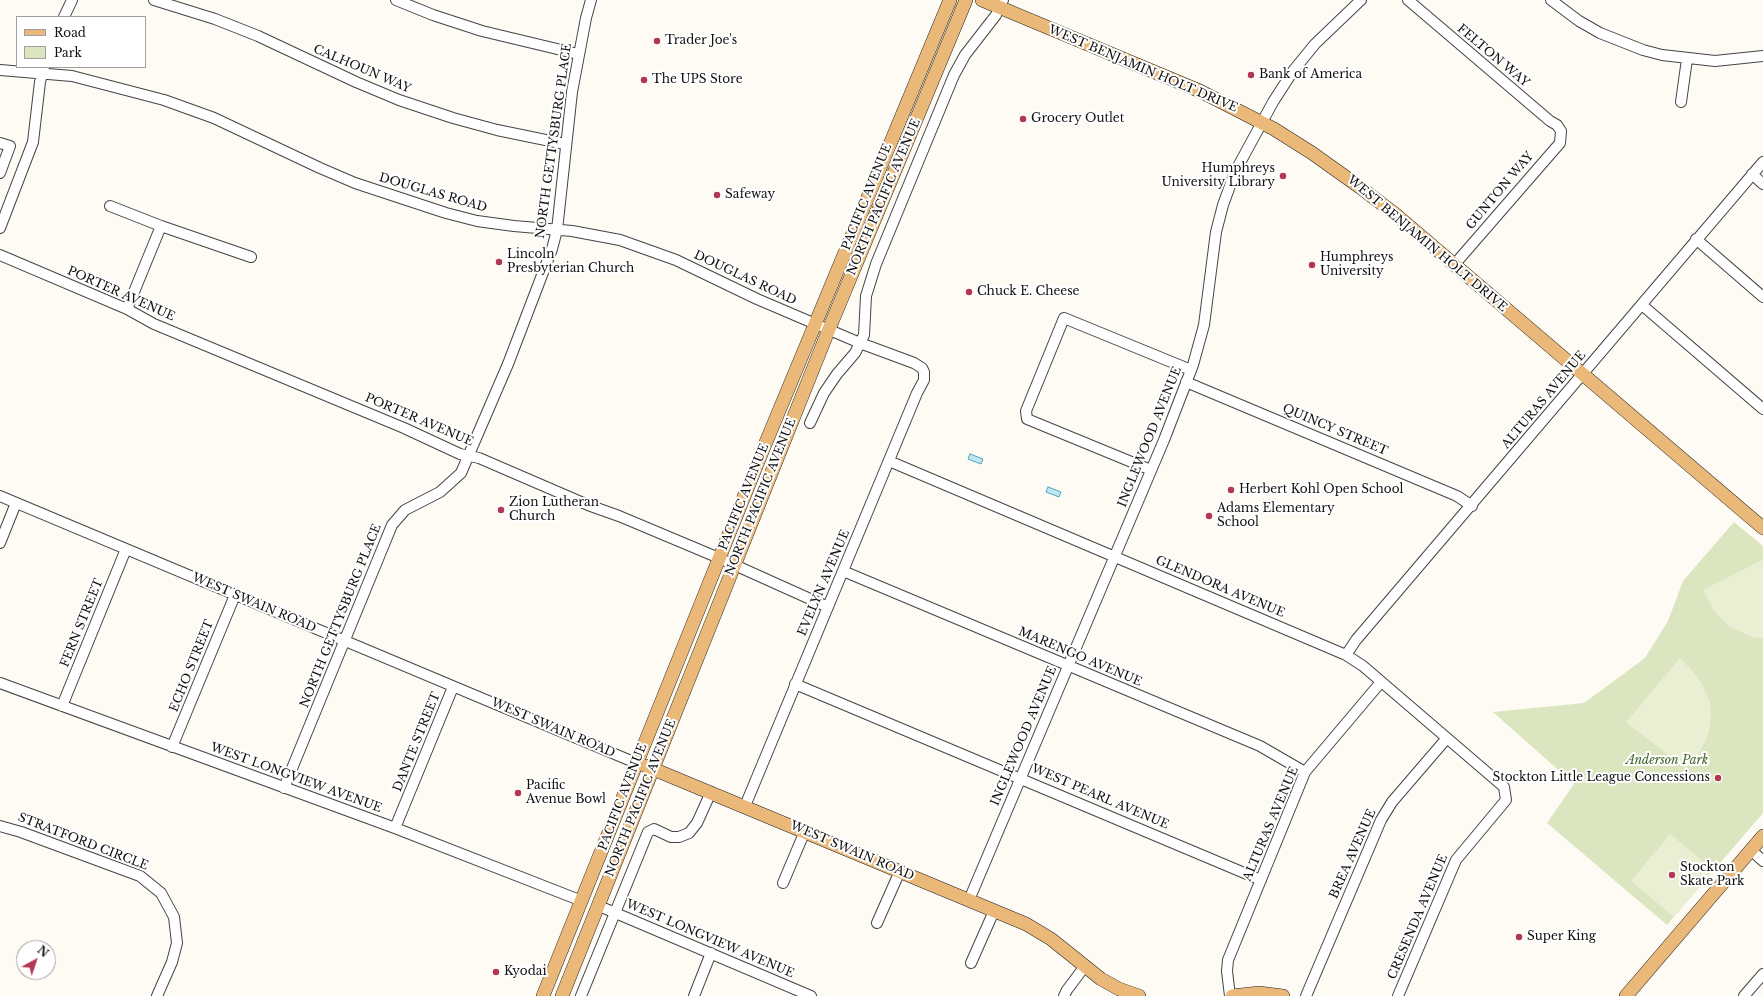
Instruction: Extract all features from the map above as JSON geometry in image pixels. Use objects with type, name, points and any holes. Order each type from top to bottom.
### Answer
[{"type":"main road","name":"PACIFIC AVENUE","points":[[543,996],[719,558],[950,0]]},
{"type":"main road","name":"NORTH PACIFIC AVENUE","points":[[562,996],[829,329],[966,0]]},
{"type":"main road","name":"WEST BENJAMIN HOLT DRIVE","points":[[982,0],[1001,4],[1200,91],[1262,123],[1312,153],[1361,188],[1454,265],[1763,528]]},
{"type":"main road","name":"WEST SWAIN ROAD","points":[[636,763],[745,806],[1036,929],[1110,984],[1139,996]]},
{"type":"main road","points":[[1626,996],[1763,836]]},
{"type":"main road","points":[[599,906],[593,893],[603,863],[601,851]]},
{"type":"main road","points":[[570,976],[567,959],[586,911],[582,901]]},
{"type":"main road","points":[[1231,996],[1259,993],[1283,996]]},
{"type":"street","points":[[64,16],[72,0]]},
{"type":"street","name":"CALHOUN WAY","points":[[154,0],[214,18],[258,36],[356,82],[399,100],[453,118],[497,130],[565,144]]},
{"type":"street","points":[[396,0],[433,15],[482,31],[578,54]]},
{"type":"street","name":"NORTH GETTYSBURG PLACE","points":[[284,788],[392,525],[405,510],[440,492],[461,473],[508,364],[552,249],[557,230],[565,144],[578,54],[592,0]]},
{"type":"street","name":"INGLEWOOD AVENUE","points":[[969,900],[1115,556],[1191,370],[1204,325],[1213,251],[1223,205],[1235,172],[1293,71],[1315,44],[1361,0]]},
{"type":"street","name":"FELTON WAY","points":[[1408,0],[1550,121],[1557,124],[1561,131]]},
{"type":"street","points":[[1551,0],[1579,21],[1615,40],[1643,50],[1687,59],[1715,61],[1763,56]]},
{"type":"street","points":[[810,423],[830,383],[855,353],[860,343],[865,330],[867,290],[876,264],[949,88],[965,55],[1001,4]]},
{"type":"street","points":[[1681,102],[1687,59]]},
{"type":"street","name":"DOUGLAS ROAD","points":[[0,70],[44,70],[96,81],[189,108],[236,128],[320,168],[409,202],[477,221],[601,236],[653,251],[815,324],[914,363],[923,370]]},
{"type":"street","points":[[0,228],[33,142],[44,70]]},
{"type":"street","name":"GUNTON WAY","points":[[1454,265],[1560,143],[1561,131]]},
{"type":"street","points":[[0,143],[10,146],[0,173]]},
{"type":"street","name":"ALTURAS AVENUE","points":[[1346,655],[1356,640],[1472,506],[1642,306],[1696,239],[1763,162]]},
{"type":"street","points":[[1752,174],[1763,184]]},
{"type":"street","points":[[110,206],[160,226],[251,257]]},
{"type":"street","points":[[127,309],[160,226]]},
{"type":"street","points":[[1696,239],[1763,296]]},
{"type":"street","name":"PORTER AVENUE","points":[[0,255],[127,309],[154,324],[404,428],[460,454],[479,458],[588,505],[619,516],[719,558],[828,607]]},
{"type":"street","points":[[1642,306],[1763,409]]},
{"type":"street","points":[[1151,470],[1027,420],[1026,411],[1064,318],[1191,370]]},
{"type":"street","name":"EVELYN AVENUE","points":[[745,806],[924,380],[923,370]]},
{"type":"street","name":"QUINCY STREET","points":[[1186,382],[1457,496],[1472,506]]},
{"type":"street","name":"GLENDORA AVENUE","points":[[889,461],[1346,655],[1381,682],[1504,787],[1506,793]]},
{"type":"street","name":"WEST SWAIN ROAD","points":[[0,496],[636,763]]},
{"type":"street","points":[[0,543],[16,503]]},
{"type":"street","name":"FERN STREET","points":[[62,706],[126,549]]},
{"type":"street","name":"MARENGO AVENUE","points":[[843,571],[1260,746],[1305,772]]},
{"type":"street","name":"ECHO STREET","points":[[172,747],[235,595]]},
{"type":"street","name":"ALTURAS AVENUE","points":[[1231,996],[1227,971],[1228,960],[1305,772],[1381,682]]},
{"type":"street","name":"WEST LONGVIEW AVENUE","points":[[0,683],[395,828],[582,901]]},
{"type":"street","name":"WEST PEARL AVENUE","points":[[795,684],[1261,880]]},
{"type":"street","name":"DANTE STREET","points":[[395,828],[453,687]]},
{"type":"street","name":"BREA AVENUE","points":[[1306,996],[1381,820],[1392,802],[1447,738]]},
{"type":"street","points":[[581,996],[648,832],[654,829],[671,837],[679,837],[689,833],[697,823],[711,792]]},
{"type":"street","name":"CRESENDA AVENUE","points":[[1398,996],[1456,860],[1506,800],[1506,793]]},
{"type":"street","name":"STRATFORD CIRCLE","points":[[0,826],[21,832],[140,876],[161,893],[174,917],[177,943],[172,962],[157,996]]},
{"type":"street","points":[[783,883],[805,831]]},
{"type":"street","points":[[1751,850],[1763,861]]},
{"type":"street","points":[[877,923],[900,871]]},
{"type":"street","name":"WEST LONGVIEW AVENUE","points":[[599,906],[811,996]]},
{"type":"street","points":[[971,963],[994,911]]},
{"type":"street","points":[[694,996],[711,953]]},
{"type":"street","points":[[1064,996],[1085,966]]},
{"type":"street","points":[[1744,996],[1763,974]]},
{"type":"green space","name":"Anderson Park","points":[[1734,522],[1763,546],[1763,813],[1667,925],[1547,823],[1574,784],[1493,712],[1584,703],[1645,658],[1668,621],[1683,581]]},
{"type":"green space","points":[[1762,560],[1763,639],[1752,637],[1728,626],[1714,611],[1703,590]]},
{"type":"green space","points":[[1680,658],[1697,676],[1704,688],[1710,702],[1711,713],[1710,727],[1706,740],[1701,750],[1686,769],[1626,722]]},
{"type":"green space","name":"Stockton Skate Park","points":[[1670,834],[1714,870],[1674,917],[1631,881]]},
{"type":"water","points":[[970,454],[983,459],[981,464],[968,459]]},
{"type":"water","points":[[1048,487],[1061,492],[1059,497],[1046,492]]},
{"type":"place","name":"Trader Joe's","points":[[657,41]]},
{"type":"place","name":"Bank of America","points":[[1251,75]]},
{"type":"place","name":"The UPS Store","points":[[644,80]]},
{"type":"place","name":"Grocery Outlet","points":[[1023,119]]},
{"type":"place","name":"Humphreys University Library","points":[[1283,176]]},
{"type":"place","name":"Safeway","points":[[717,195]]},
{"type":"place","name":"Lincoln Presbyterian Church","points":[[499,262]]},
{"type":"place","name":"Humphreys University","points":[[1312,265]]},
{"type":"place","name":"Chuck E. Cheese","points":[[969,292]]},
{"type":"place","name":"Herbert Kohl Open School","points":[[1231,490]]},
{"type":"place","name":"Zion Lutheran Church","points":[[501,510]]},
{"type":"place","name":"Adams Elementary School","points":[[1209,516]]},
{"type":"place","name":"Stockton Little League Concessions","points":[[1718,778]]},
{"type":"place","name":"Pacific Avenue Bowl","points":[[518,793]]},
{"type":"place","name":"Stockton Skate Park","points":[[1672,875]]},
{"type":"place","name":"Super King","points":[[1519,937]]},
{"type":"place","name":"Kyodai","points":[[496,972]]}]
